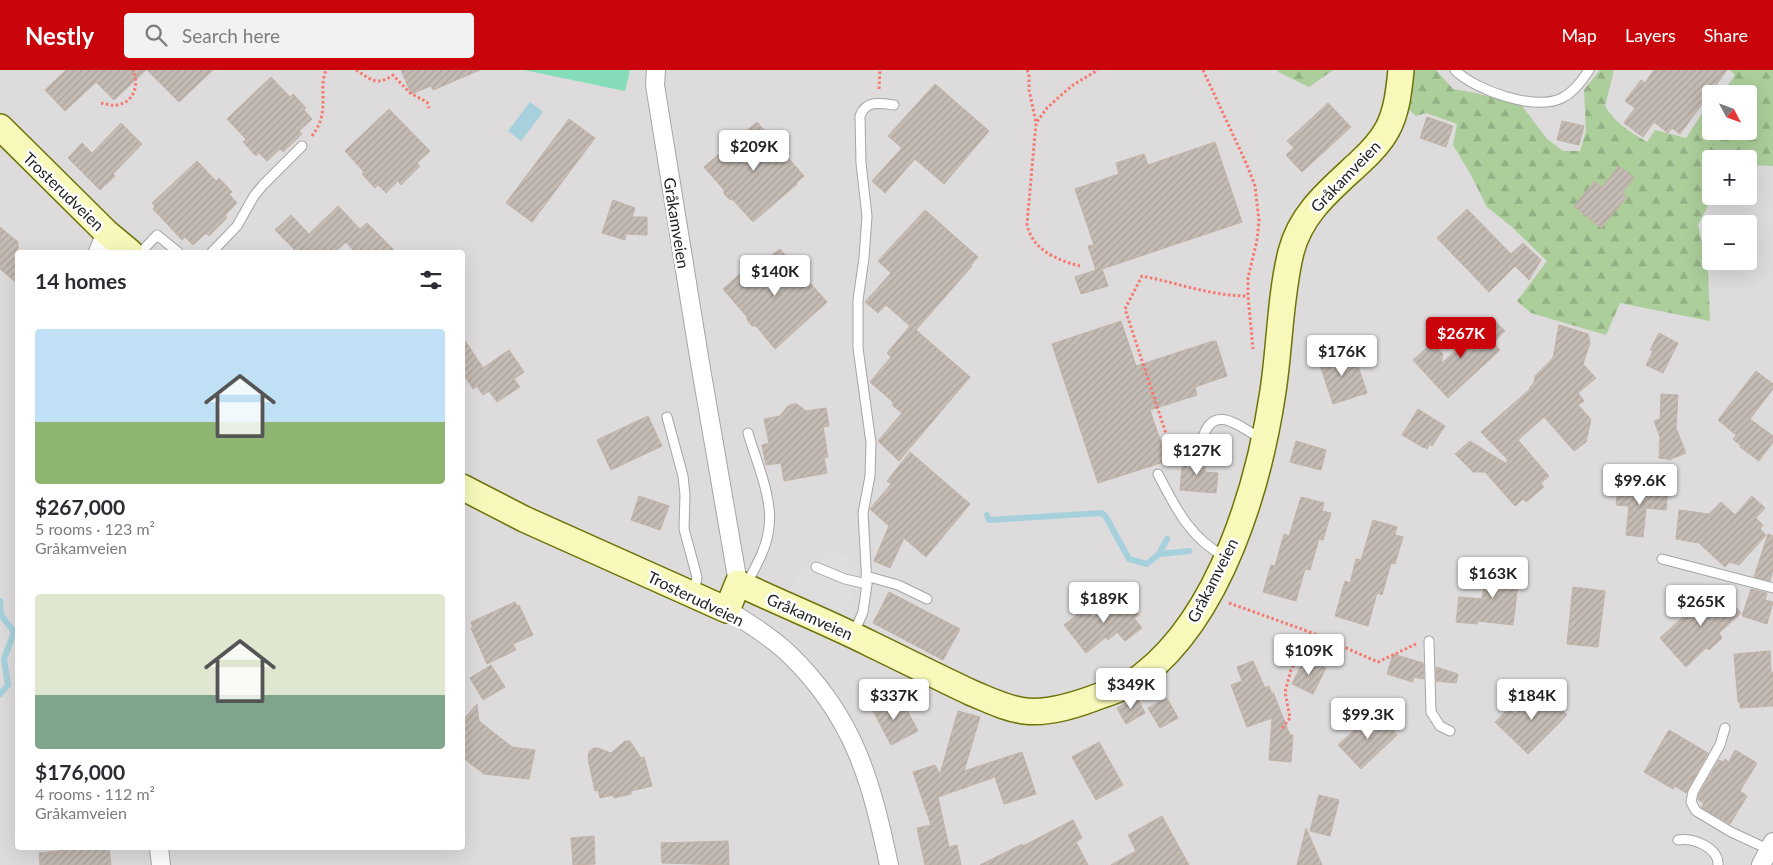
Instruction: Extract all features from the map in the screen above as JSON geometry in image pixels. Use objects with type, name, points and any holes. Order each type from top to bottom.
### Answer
[{"type":"street","name":"Gråkamveien","points":[[656,70],[655,85],[686,277],[742,585],[853,635],[944,680],[988,699],[1025,711],[1039,711],[1086,701],[1115,691],[1139,678],[1179,640],[1196,617],[1227,557],[1244,513],[1265,441],[1274,388],[1287,271],[1297,234],[1303,221],[1320,200],[1381,141],[1395,108],[1401,70]]},
{"type":"street","name":"Trosterudveien","points":[[0,127],[102,242],[124,250]]},
{"type":"street","name":"Trosterudveien","points":[[465,489],[524,519],[727,610],[757,628],[789,654],[813,679],[842,719],[858,751],[869,783],[889,865]]},
{"type":"street","points":[[727,610],[742,585]]},
{"type":"street","points":[[1761,865],[1772,846]]},
{"type":"street","points":[[159,850],[161,865]]},
{"type":"lane","points":[[1455,70],[1477,86],[1511,98],[1547,102],[1562,98],[1572,91],[1582,81],[1588,70]]},
{"type":"lane","points":[[853,635],[863,612],[867,580],[862,513],[870,476],[871,443],[858,348],[858,300],[867,222],[861,162],[860,116],[868,105],[878,103],[894,105]]},
{"type":"lane","points":[[214,250],[237,226],[262,185],[302,146]]},
{"type":"lane","points":[[144,250],[158,235],[176,250]]},
{"type":"lane","points":[[667,417],[683,476],[685,495],[684,529],[697,577],[694,594]]},
{"type":"lane","points":[[1202,440],[1208,425],[1213,420],[1222,418],[1265,441]]},
{"type":"lane","points":[[742,585],[760,558],[769,528],[770,513],[768,498],[748,433]]},
{"type":"lane","points":[[1160,477],[1174,506],[1188,526],[1207,546],[1227,557]]},
{"type":"lane","points":[[1662,559],[1773,588]]},
{"type":"lane","points":[[816,567],[845,579],[898,585],[927,599]]},
{"type":"lane","points":[[1429,641],[1431,712],[1440,726],[1450,731]]},
{"type":"lane","points":[[1725,728],[1720,745],[1690,802],[1696,811],[1732,832],[1772,846]]},
{"type":"lane","points":[[1678,840],[1688,838],[1714,851],[1718,858],[1718,865]]},
{"type":"path","points":[[101,103],[119,105],[130,99],[137,87],[133,70]]},
{"type":"path","points":[[302,146],[312,136],[323,114],[323,82],[327,70]]},
{"type":"path","points":[[356,70],[370,80],[375,81],[385,80],[393,75],[410,93],[427,102],[429,108]]},
{"type":"path","points":[[1027,70],[1036,123],[1026,224],[1028,234],[1035,243],[1055,257],[1080,266]]},
{"type":"path","points":[[1036,123],[1047,108],[1060,96],[1073,85],[1098,70]]},
{"type":"path","points":[[1202,70],[1255,186],[1259,221],[1257,240],[1248,278],[1254,356]]},
{"type":"path","points":[[1160,477],[1172,455],[1125,310],[1142,276],[1167,280],[1212,294],[1248,296]]},
{"type":"path","points":[[1208,596],[1310,632],[1378,662],[1410,646],[1429,641]]},
{"type":"path","points":[[1282,728],[1290,718],[1285,692],[1291,670],[1310,632]]},
{"type":"shaded area","points":[[0,70],[1773,70],[1773,865],[0,865]]},
{"type":"shaded area","points":[[828,548],[850,559],[847,568],[852,573],[852,596],[844,613],[792,589],[801,570],[821,558]]},
{"type":"green space","points":[[524,70],[630,70],[625,91]]},
{"type":"green space","points":[[1278,70],[1333,70],[1309,87],[1278,72]]},
{"type":"green space","points":[[1410,70],[1436,70],[1453,89],[1476,93],[1522,106],[1547,139],[1563,151],[1580,151],[1586,131],[1584,90],[1600,70],[1614,70],[1605,106],[1618,122],[1647,142],[1655,130],[1686,138],[1702,114],[1702,140],[1758,140],[1758,85],[1728,85],[1735,75],[1730,70],[1773,70],[1773,166],[1757,165],[1757,150],[1702,150],[1702,205],[1708,205],[1698,225],[1702,243],[1702,270],[1708,271],[1710,321],[1620,303],[1606,335],[1531,313],[1517,301],[1547,261],[1512,227],[1487,207],[1453,145],[1457,124],[1426,113],[1416,116],[1409,110]]},
{"type":"water","points":[[530,102],[543,112],[521,141],[508,131]]},
{"type":"building","points":[[66,70],[146,70],[114,100],[96,82],[65,111],[45,90]]},
{"type":"building","points":[[147,70],[213,70],[179,102]]},
{"type":"building","points":[[401,70],[480,70],[433,90],[431,86],[411,94]]},
{"type":"building","points":[[1654,70],[1727,70],[1716,85],[1702,85],[1702,104],[1680,134],[1672,128],[1668,133],[1654,122],[1643,137],[1624,123],[1635,108],[1625,101],[1641,80],[1645,83]]},
{"type":"building","points":[[271,77],[290,97],[293,94],[306,108],[304,110],[312,119],[299,131],[302,134],[283,152],[280,149],[267,161],[259,153],[256,156],[243,142],[246,139],[227,119]]},
{"type":"building","points":[[935,84],[989,131],[944,184],[915,159],[885,193],[872,181],[902,148],[888,136]]},
{"type":"building","points":[[1328,103],[1351,127],[1302,172],[1286,155],[1294,148],[1287,141]]},
{"type":"building","points":[[389,109],[430,151],[417,163],[420,166],[401,185],[398,181],[386,193],[378,185],[375,188],[362,174],[364,172],[345,151]]},
{"type":"building","points":[[1427,117],[1453,126],[1446,147],[1420,138]]},
{"type":"building","points":[[569,119],[595,138],[532,222],[506,203]]},
{"type":"building","points":[[1562,121],[1584,126],[1579,145],[1557,140]]},
{"type":"building","points":[[757,122],[804,176],[753,222],[733,200],[724,194],[724,190],[704,167]]},
{"type":"building","points":[[121,123],[142,144],[113,174],[115,176],[100,190],[68,158],[82,143],[92,153]]},
{"type":"building","points":[[1215,142],[1242,222],[1102,269],[1108,286],[1081,294],[1075,277],[1096,270],[1088,246],[1094,245],[1075,189],[1119,174],[1116,163],[1144,154],[1148,165]]},
{"type":"building","points":[[197,161],[216,181],[219,178],[232,192],[229,194],[237,203],[225,215],[227,218],[209,236],[206,233],[193,245],[185,237],[182,240],[153,209],[155,206],[152,203]]},
{"type":"building","points":[[1619,166],[1634,178],[1622,193],[1627,197],[1601,228],[1574,206],[1595,181],[1602,187]]},
{"type":"building","points":[[613,200],[635,208],[632,217],[647,217],[647,235],[626,234],[625,240],[602,233]]},
{"type":"building","points":[[338,206],[360,229],[367,223],[394,250],[353,250],[346,242],[337,250],[293,250],[294,249],[275,230],[291,215],[309,234]]},
{"type":"building","points":[[1467,209],[1511,254],[1523,243],[1541,260],[1529,280],[1515,266],[1489,292],[1437,238]]},
{"type":"building","points":[[925,210],[978,257],[916,330],[970,377],[899,461],[878,441],[902,413],[893,406],[893,402],[870,382],[891,357],[887,353],[910,326],[886,305],[878,313],[865,302],[891,273],[878,261]]},
{"type":"building","points":[[0,227],[18,242],[18,250],[15,250],[15,282],[0,269]]},
{"type":"building","points":[[780,249],[827,302],[775,349],[756,326],[752,326],[747,317],[723,289],[757,259],[761,263]]},
{"type":"building","points":[[1491,317],[1505,331],[1493,343],[1500,350],[1448,398],[1413,360],[1432,343],[1443,354],[1441,364]]},
{"type":"building","points":[[1121,321],[1136,366],[1216,341],[1227,376],[1195,387],[1197,395],[1150,410],[1167,461],[1098,483],[1052,344]]},
{"type":"building","points":[[1559,325],[1588,334],[1590,343],[1583,364],[1596,378],[1578,393],[1584,401],[1578,405],[1591,419],[1586,442],[1574,451],[1544,417],[1518,440],[1549,476],[1541,483],[1544,487],[1526,502],[1523,499],[1515,506],[1485,472],[1473,472],[1455,454],[1470,441],[1505,463],[1508,460],[1481,432],[1530,389],[1534,383],[1535,376],[1553,358]]},
{"type":"building","points":[[1659,333],[1678,343],[1663,373],[1646,365],[1653,351],[1650,350]]},
{"type":"building","points":[[465,341],[483,368],[509,350],[524,372],[514,379],[520,387],[497,402],[489,391],[483,395],[477,386],[473,389],[465,377]]},
{"type":"building","points":[[1341,351],[1344,361],[1355,357],[1367,393],[1333,404],[1318,359]]},
{"type":"building","points":[[1756,371],[1773,384],[1773,389],[1750,419],[1773,436],[1773,442],[1759,461],[1740,447],[1733,439],[1736,435],[1718,420]]},
{"type":"building","points":[[1661,394],[1678,395],[1676,428],[1686,453],[1669,460],[1659,458],[1660,437],[1654,421],[1660,419]]},
{"type":"building","points":[[792,404],[797,404],[806,411],[826,408],[829,426],[823,427],[828,457],[824,458],[827,473],[784,481],[781,463],[766,465],[762,445],[769,443],[764,419],[780,416]]},
{"type":"building","points":[[1418,409],[1445,426],[1432,446],[1430,444],[1427,449],[1402,435]]},
{"type":"building","points":[[648,416],[662,446],[611,470],[597,440]]},
{"type":"building","points":[[1296,441],[1326,450],[1321,470],[1290,462]]},
{"type":"building","points":[[910,452],[970,504],[926,557],[904,538],[890,568],[874,561],[889,526],[870,509],[891,484],[887,481]]},
{"type":"building","points":[[1183,456],[1206,458],[1205,472],[1218,473],[1216,493],[1180,490]]},
{"type":"building","points":[[1618,486],[1668,491],[1666,510],[1646,508],[1643,537],[1626,535],[1629,506],[1616,505]]},
{"type":"building","points":[[639,496],[669,506],[660,530],[631,520]]},
{"type":"building","points":[[1752,496],[1765,508],[1756,518],[1763,525],[1760,529],[1766,535],[1739,565],[1729,562],[1725,567],[1699,543],[1676,539],[1679,510],[1709,514],[1721,502],[1735,515]]},
{"type":"building","points":[[1301,497],[1324,503],[1322,511],[1331,513],[1323,540],[1319,539],[1310,570],[1305,569],[1296,601],[1263,592],[1271,565],[1275,566],[1284,534],[1289,536]]},
{"type":"building","points":[[1373,520],[1397,527],[1395,535],[1403,537],[1395,564],[1391,563],[1382,595],[1377,593],[1368,626],[1335,616],[1345,581],[1350,583],[1356,559],[1361,560]]},
{"type":"building","points":[[1768,534],[1773,536],[1773,570],[1770,581],[1754,577]]},
{"type":"building","points":[[1487,565],[1520,569],[1513,625],[1478,621],[1477,624],[1456,622],[1459,597],[1482,599]]},
{"type":"building","points":[[1717,586],[1741,613],[1719,633],[1722,638],[1709,650],[1706,648],[1686,667],[1660,638]]},
{"type":"building","points":[[1573,587],[1605,591],[1598,647],[1567,644]]},
{"type":"building","points":[[1751,589],[1767,593],[1765,600],[1773,602],[1767,624],[1742,616]]},
{"type":"building","points":[[889,592],[960,629],[943,660],[873,623]]},
{"type":"building","points":[[1122,594],[1139,615],[1134,618],[1142,628],[1125,641],[1117,632],[1108,640],[1106,637],[1086,653],[1064,625],[1086,608],[1093,617]]},
{"type":"building","points":[[515,602],[517,606],[519,605],[533,635],[513,644],[516,650],[487,664],[471,628],[473,627],[471,622]]},
{"type":"building","points":[[1770,651],[1771,672],[1773,672],[1773,706],[1740,708],[1734,654]]},
{"type":"building","points":[[1393,654],[1423,663],[1424,679],[1413,677],[1413,682],[1387,674]]},
{"type":"building","points":[[1305,657],[1326,668],[1313,694],[1292,684]]},
{"type":"building","points":[[1253,661],[1265,688],[1269,686],[1273,697],[1273,692],[1290,735],[1293,735],[1291,762],[1269,760],[1272,718],[1247,727],[1231,685],[1242,681],[1237,667]]},
{"type":"building","points":[[491,665],[505,687],[483,700],[470,678]]},
{"type":"building","points":[[1436,667],[1458,674],[1456,683],[1436,681]]},
{"type":"building","points":[[1540,689],[1567,715],[1528,754],[1495,722],[1509,708],[1515,714]]},
{"type":"building","points":[[889,697],[895,709],[904,704],[918,731],[891,745],[871,707]]},
{"type":"building","points":[[1137,697],[1145,713],[1126,724],[1117,708]]},
{"type":"building","points":[[1167,698],[1178,718],[1160,728],[1148,708]]},
{"type":"building","points":[[477,704],[479,721],[512,747],[535,750],[529,779],[484,774],[465,759],[465,718]]},
{"type":"building","points":[[958,711],[980,717],[964,771],[1022,752],[1036,794],[1004,804],[995,777],[938,797],[949,847],[957,845],[961,865],[925,865],[917,828],[931,825],[913,772],[935,765],[940,774]]},
{"type":"building","points":[[1375,711],[1397,735],[1361,769],[1338,745]]},
{"type":"building","points":[[1669,730],[1708,753],[1686,793],[1675,786],[1673,789],[1644,772]]},
{"type":"building","points":[[625,741],[630,741],[641,758],[644,757],[652,786],[631,791],[631,794],[614,798],[613,795],[600,798],[598,790],[595,791],[588,759],[589,752],[593,748],[598,748],[611,753]]},
{"type":"building","points":[[1099,742],[1123,785],[1096,800],[1072,757]]},
{"type":"building","points":[[1735,750],[1757,763],[1740,791],[1747,796],[1730,824],[1701,807],[1704,803],[1698,800],[1699,794],[1719,760],[1723,762],[1725,759],[1729,762]]},
{"type":"building","points":[[1319,795],[1339,800],[1330,836],[1310,831]]},
{"type":"building","points":[[1162,816],[1189,865],[1111,865],[1136,851],[1128,835]]},
{"type":"building","points":[[1073,820],[1082,838],[1076,842],[1088,865],[980,865],[1022,844],[1023,846]]},
{"type":"building","points":[[1306,828],[1322,865],[1297,865]]},
{"type":"building","points":[[594,836],[595,864],[573,865],[571,838]]},
{"type":"building","points":[[728,841],[729,865],[662,863],[661,843]]},
{"type":"building","points":[[68,850],[109,850],[111,865],[40,865],[39,853]]},
{"type":"waterway","points":[[987,515],[989,520],[1102,513],[1129,559],[1147,564],[1159,554],[1189,551]]},
{"type":"waterway","points":[[1159,554],[1167,539]]},
{"type":"waterway","points":[[0,601],[1,615],[14,632],[4,659],[8,685],[0,694]]}]
